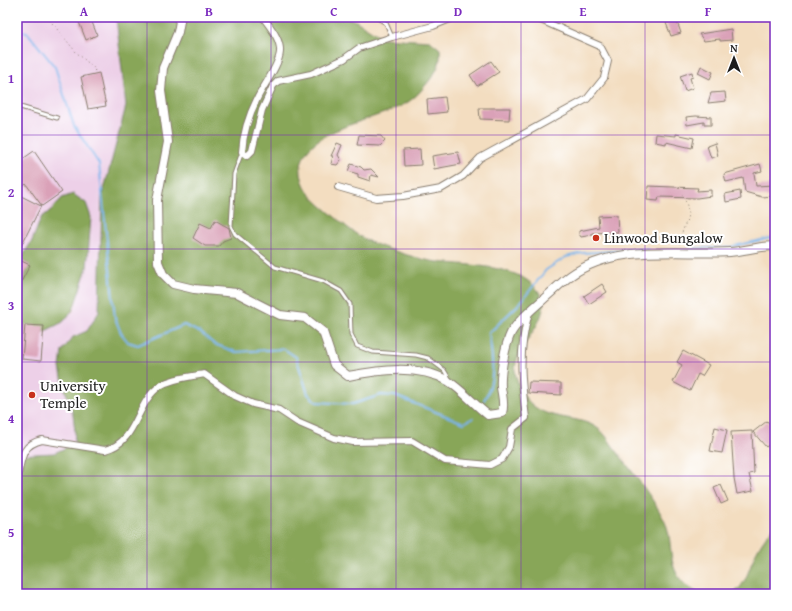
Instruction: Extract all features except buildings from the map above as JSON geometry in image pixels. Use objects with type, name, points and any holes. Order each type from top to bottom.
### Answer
[{"type":"street","points":[[177,17],[180,21],[178,32],[163,68],[161,91],[168,142],[157,200],[158,262],[163,274],[173,284],[194,289],[237,293],[280,315],[305,318],[323,332],[334,365],[348,376],[379,370],[409,370],[431,375],[448,381],[488,415],[502,414],[504,406],[501,386],[503,361],[511,333],[528,312],[570,275],[596,263],[630,254],[661,251],[680,254],[709,251],[730,252],[761,246],[775,246]]},
{"type":"street","points":[[263,17],[275,34],[280,51],[279,59],[256,100],[243,139],[242,152],[247,156],[252,151],[262,110],[273,86],[278,81],[311,74],[344,59],[359,48],[433,26],[455,17]]},
{"type":"street","points":[[338,187],[376,198],[403,196],[441,188],[463,176],[480,158],[587,99],[604,78],[608,61],[600,46],[534,17]]},
{"type":"street","points":[[17,479],[25,448],[32,442],[42,440],[105,450],[115,447],[121,444],[134,424],[146,400],[159,387],[170,380],[204,374],[235,396],[253,404],[279,410],[297,422],[334,438],[353,442],[412,441],[445,461],[490,465],[502,459],[509,447],[512,429],[526,418],[522,383],[521,348],[528,312]]},
{"type":"street","points":[[17,511],[19,535],[17,539]]},
{"type":"lane","points":[[376,17],[386,23],[392,37]]},
{"type":"lane","points":[[17,106],[57,118]]},
{"type":"lane","points":[[242,152],[234,174],[230,217],[231,226],[235,234],[275,266],[323,280],[341,291],[350,304],[351,334],[357,346],[373,352],[416,355],[428,358],[444,370],[456,388]]},
{"type":"path","points":[[47,17],[76,52],[95,69],[94,74]]},
{"type":"path","points":[[680,243],[688,216],[689,207],[682,194]]},
{"type":"shaded area","points":[[17,17],[116,17],[126,106],[102,197],[99,312],[87,331],[73,337],[63,383],[73,414],[75,431],[74,445],[54,453],[17,455],[17,352],[33,337],[63,322],[74,310],[87,268],[91,217],[86,203],[62,198],[41,218],[32,241],[20,260],[30,265],[17,292]]},
{"type":"green space","points":[[116,17],[344,17],[356,21],[383,38],[430,41],[440,49],[440,58],[435,73],[421,91],[411,100],[398,108],[326,135],[312,145],[303,158],[301,174],[305,186],[311,196],[320,204],[348,228],[368,241],[431,261],[499,269],[523,278],[533,285],[541,297],[543,308],[540,319],[520,353],[516,365],[516,377],[524,395],[534,407],[559,417],[586,422],[598,428],[608,439],[656,505],[662,516],[669,533],[674,569],[679,578],[687,586],[700,594],[17,594],[17,455],[54,453],[74,444],[75,431],[73,414],[63,383],[60,367],[62,351],[73,337],[87,331],[99,312],[102,197],[126,106]]},
{"type":"green space","points":[[73,194],[86,203],[91,217],[87,268],[73,310],[63,322],[33,337],[17,352],[17,292],[30,265],[20,260],[32,241],[41,218],[62,198]]},
{"type":"green space","points":[[775,526],[775,594],[731,594],[741,586],[748,574],[755,554]]},
{"type":"waterway","points":[[17,31],[27,32],[55,67],[74,126],[99,164],[115,318],[121,333],[128,342],[138,345],[184,325],[201,333],[214,344],[236,352],[284,349],[296,357],[308,394],[317,402],[353,404],[381,395],[395,396],[464,423],[473,418]]},
{"type":"waterway","points":[[691,248],[725,248],[775,237]]},
{"type":"waterway","points":[[484,400],[491,384],[492,376],[489,333],[520,303],[546,270],[566,257],[582,253],[647,249]]},
{"type":"place","name":"Linwood Bungalow","points":[[596,238]]},
{"type":"place","name":"University Temple","points":[[32,395]]}]
